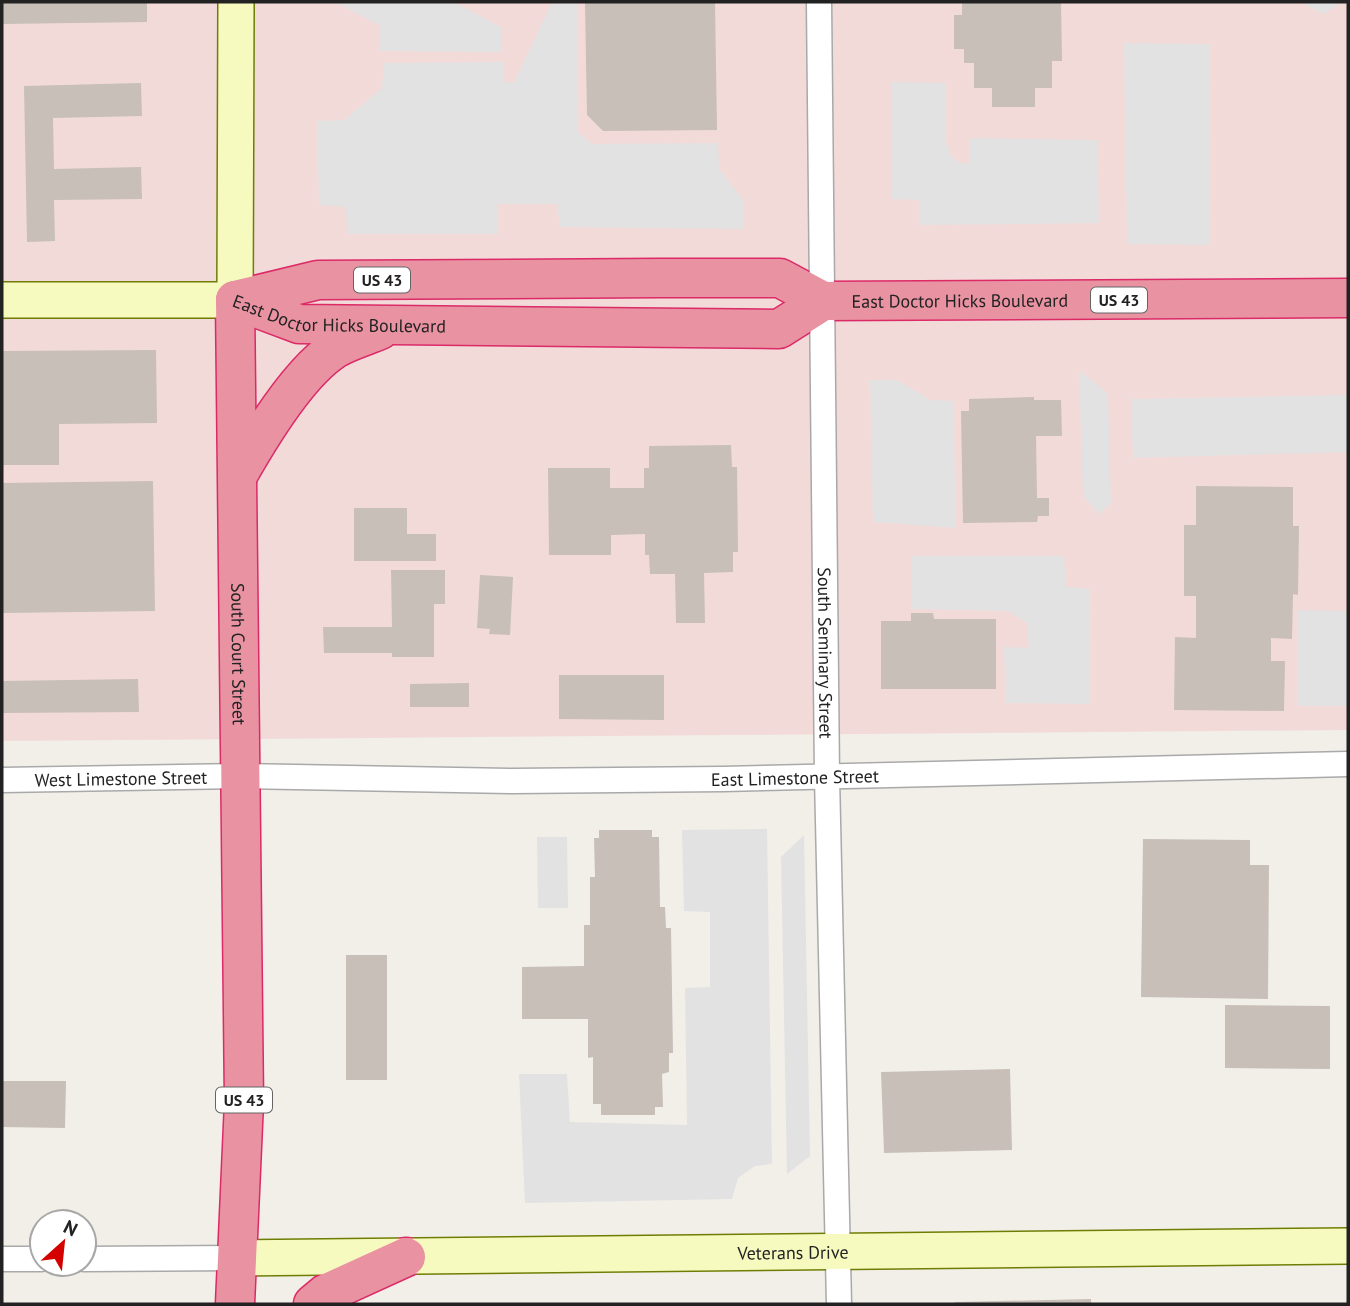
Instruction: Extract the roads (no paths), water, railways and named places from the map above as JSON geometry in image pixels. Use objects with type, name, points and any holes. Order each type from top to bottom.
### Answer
[{"type":"highway","name":"East Doctor Hicks Boulevard","points":[[235,300],[318,280],[660,278],[780,278],[823,301],[1348,298]]},
{"type":"highway","name":"East Doctor Hicks Boulevard","points":[[235,300],[299,324],[779,329],[823,301]]},
{"type":"highway","name":"South Court Street","points":[[235,300],[244,1102],[235,1304]]},
{"type":"highway","points":[[237,477],[263,432],[316,365],[335,349],[394,325]]},
{"type":"highway","points":[[313,1304],[325,1294],[406,1257]]},
{"type":"main road","name":"South Court Street","points":[[235,300],[236,2]]},
{"type":"main road","points":[[2,300],[235,300]]},
{"type":"main road","name":"Veterans Drive","points":[[238,1258],[1348,1246]]},
{"type":"street","name":"South Seminary Street","points":[[819,2],[827,777],[839,1304]]},
{"type":"street","name":"East Limestone Street","points":[[240,776],[513,781],[827,777],[1348,764]]},
{"type":"street","name":"West Limestone Street","points":[[2,780],[240,776]]},
{"type":"street","points":[[98,1259],[238,1258]]},
{"type":"street","points":[[2,1259],[28,1259]]}]
